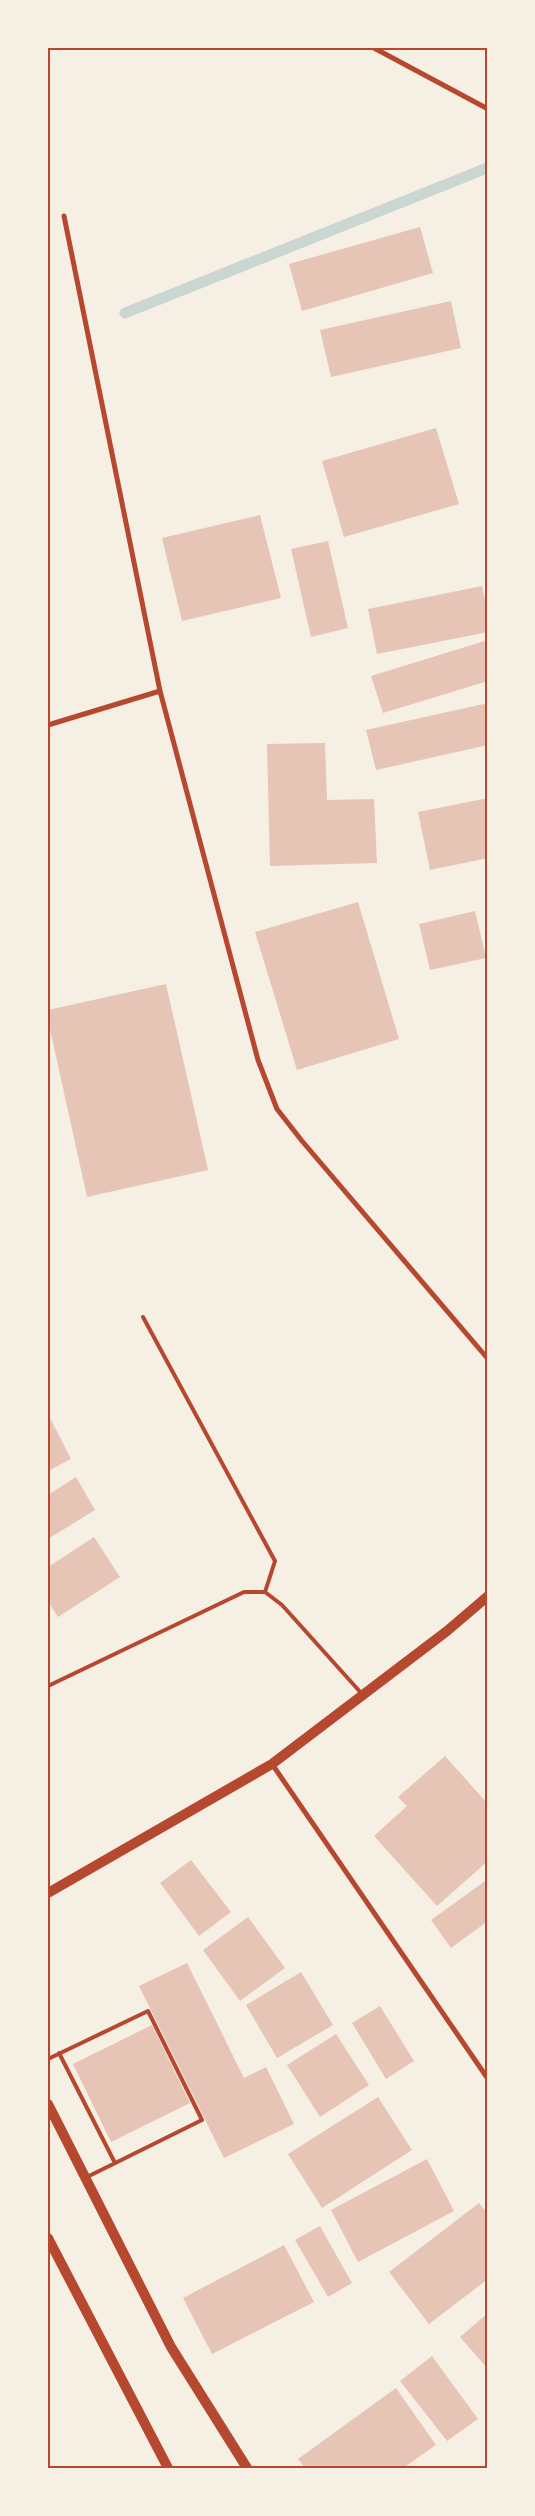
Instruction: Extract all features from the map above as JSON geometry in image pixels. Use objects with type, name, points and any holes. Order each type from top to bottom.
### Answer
[{"type":"main road","points":[[48,1892],[272,1764],[447,1631],[488,1596]]},
{"type":"main road","points":[[48,2104],[171,2347],[248,2468]]},
{"type":"main road","points":[[48,2238],[168,2468]]},
{"type":"street","points":[[374,48],[488,109]]},
{"type":"street","points":[[64,216],[160,691],[258,1060],[278,1109],[302,1141],[488,1359]]},
{"type":"street","points":[[48,725],[160,691]]},
{"type":"street","points":[[272,1764],[488,2079]]},
{"type":"lane","points":[[143,1317],[275,1561],[265,1592]]},
{"type":"lane","points":[[48,1686],[244,1592],[265,1592],[282,1605],[363,1695]]},
{"type":"lane","points":[[48,2059],[148,2011],[165,2050],[202,2120],[85,2178]]},
{"type":"lane","points":[[59,2053],[115,2163]]},
{"type":"lane","points":[[79,2093],[86,2090]]},
{"type":"lane","points":[[95,2124],[101,2121]]},
{"type":"building","points":[[420,227],[433,273],[302,311],[289,264]]},
{"type":"building","points":[[451,301],[461,348],[331,377],[320,330]]},
{"type":"building","points":[[436,428],[459,504],[344,537],[322,461]]},
{"type":"building","points":[[260,515],[281,598],[182,621],[162,538]]},
{"type":"building","points":[[328,541],[348,628],[311,637],[291,549]]},
{"type":"building","points":[[482,586],[488,614],[488,632],[377,654],[368,609]]},
{"type":"building","points":[[488,640],[488,681],[383,713],[371,676]]},
{"type":"building","points":[[488,703],[488,745],[376,770],[366,730]]},
{"type":"building","points":[[325,743],[327,800],[374,799],[377,863],[270,866],[267,744]]},
{"type":"building","points":[[488,798],[488,858],[430,870],[418,812]]},
{"type":"building","points":[[358,902],[399,1039],[297,1070],[255,932]]},
{"type":"building","points":[[475,911],[486,958],[430,970],[419,924]]},
{"type":"building","points":[[166,984],[208,1170],[87,1197],[48,1020],[48,1010]]},
{"type":"building","points":[[48,1414],[71,1459],[48,1471]]},
{"type":"building","points":[[76,1477],[95,1510],[48,1539],[48,1495]]},
{"type":"building","points":[[94,1537],[120,1577],[58,1617],[48,1601],[48,1567]]},
{"type":"building","points":[[445,1756],[488,1804],[488,1861],[437,1906],[374,1836],[407,1806],[398,1797]]},
{"type":"building","points":[[191,1860],[231,1912],[199,1936],[160,1883]]},
{"type":"building","points":[[488,1879],[488,1921],[451,1948],[431,1920]]},
{"type":"building","points":[[248,1917],[285,1968],[240,2001],[203,1950]]},
{"type":"building","points":[[187,1963],[244,2078],[266,2067],[294,2124],[224,2158],[139,1986]]},
{"type":"building","points":[[301,1972],[333,2025],[277,2058],[246,2005]]},
{"type":"building","points":[[380,2006],[414,2061],[386,2079],[352,2023]]},
{"type":"building","points":[[152,2025],[190,2103],[111,2142],[73,2064]]},
{"type":"building","points":[[336,2034],[369,2085],[320,2117],[287,2065]]},
{"type":"building","points":[[378,2097],[412,2150],[322,2208],[288,2154]]},
{"type":"building","points":[[427,2159],[454,2211],[358,2262],[331,2210]]},
{"type":"building","points":[[479,2203],[488,2214],[488,2279],[429,2324],[389,2272]]},
{"type":"building","points":[[320,2226],[352,2283],[328,2297],[295,2240]]},
{"type":"building","points":[[284,2245],[314,2302],[212,2354],[183,2298]]},
{"type":"building","points":[[488,2313],[488,2369],[460,2337]]},
{"type":"building","points":[[432,2356],[478,2419],[447,2441],[400,2381]]},
{"type":"building","points":[[396,2388],[436,2445],[403,2468],[305,2468],[298,2459]]},
{"type":"waterway","points":[[125,313],[487,168]]}]
